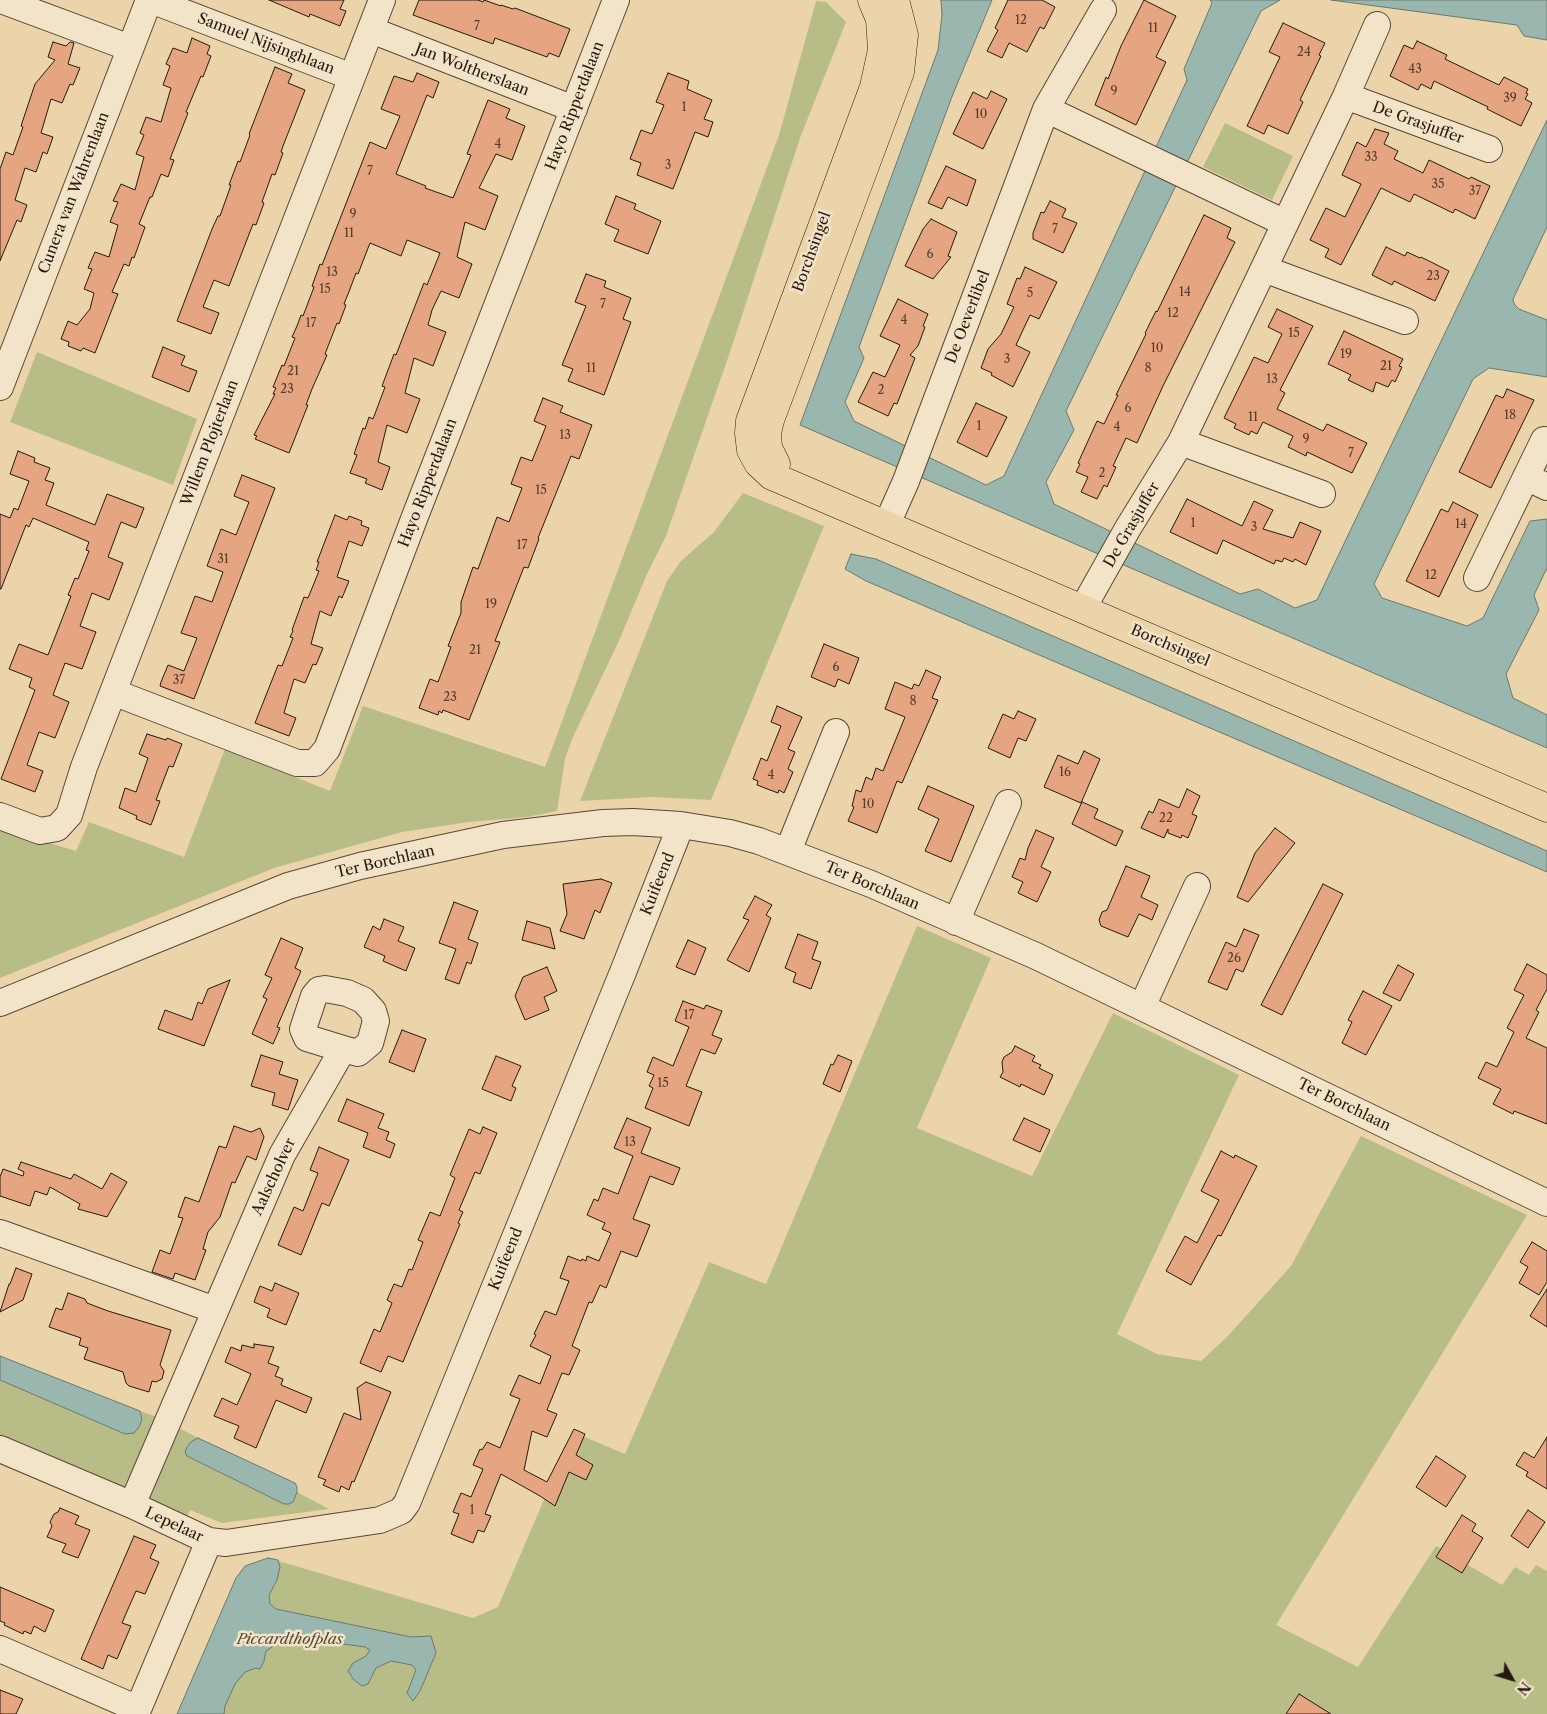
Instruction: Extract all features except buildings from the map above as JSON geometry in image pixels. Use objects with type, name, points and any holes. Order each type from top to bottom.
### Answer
[{"type":"main road","name":"Borchsingel","points":[[872,0],[880,19],[882,50],[874,87],[750,420],[751,450],[758,463],[772,476],[1547,808]]},
{"type":"main road","name":"Borchsingel","points":[[793,484],[782,473],[768,448],[770,420],[900,72],[904,35],[895,0]]},
{"type":"street","points":[[2,0],[130,48]]},
{"type":"street","name":"Cunera van Wahrenlaan","points":[[0,387],[150,0]]},
{"type":"street","name":"Samuel Nijsinghlaan","points":[[150,0],[352,77]]},
{"type":"street","name":"Willem Plojterlaan","points":[[0,816],[40,831],[57,828],[69,815],[84,767],[382,0]]},
{"type":"street","name":"Hayo Ripperdalaan","points":[[113,692],[297,763],[315,763],[326,749],[616,0]]},
{"type":"street","name":"De Oeverlibel","points":[[887,524],[906,481],[1046,109],[1103,10]]},
{"type":"street","name":"De Grasjuffer","points":[[1083,608],[1128,528],[1181,442],[1346,96],[1377,25]]},
{"type":"street","name":"Jan Woltherslaan","points":[[371,30],[574,109]]},
{"type":"street","name":"De Grasjuffer","points":[[1346,96],[1489,149]]},
{"type":"street","points":[[1046,109],[1285,223]]},
{"type":"street","points":[[1264,269],[1405,321]]},
{"type":"street","points":[[1477,578],[1537,482],[1544,440]]},
{"type":"street","points":[[1181,442],[1322,494]]},
{"type":"street","points":[[788,851],[836,732]]},
{"type":"street","points":[[956,922],[1008,803]]},
{"type":"street","name":"Ter Borchlaan","points":[[0,1003],[288,886],[360,866],[503,835],[603,823],[633,822],[681,825],[730,833],[788,851],[871,884],[1036,956],[1547,1204]]},
{"type":"street","name":"Kuifeend","points":[[209,1541],[226,1543],[380,1520],[401,1511],[407,1502],[681,825]]},
{"type":"street","points":[[1142,1008],[1197,886]]},
{"type":"street","name":"Aalscholver","points":[[132,1505],[282,1155],[343,1049]]},
{"type":"street","points":[[0,1234],[214,1310]]},
{"type":"street","name":"Lepelaar","points":[[0,1449],[132,1505],[209,1541],[137,1711],[0,1649]]},
{"type":"green space","points":[[816,1],[826,2],[846,22],[800,138],[730,352],[666,536],[572,739],[565,759],[557,811],[527,817],[469,822],[402,832],[274,868],[0,978],[0,828],[76,851],[89,822],[184,857],[225,749],[330,791],[363,706],[545,767],[779,135]]},
{"type":"green space","points":[[1225,123],[1293,156],[1272,200],[1203,167]]},
{"type":"green space","points":[[37,352],[197,419],[173,485],[10,422]]},
{"type":"green space","points":[[743,493],[824,526],[711,800],[652,797],[580,801],[667,581],[681,561],[714,532]]},
{"type":"green space","name":"Piccardthofplas","points":[[917,926],[991,958],[917,1128],[1032,1176],[1113,1013],[1239,1075],[1117,1334],[1157,1354],[1201,1361],[1226,1338],[1291,1266],[1361,1136],[1527,1215],[1276,1625],[1358,1667],[1436,1546],[1502,1585],[1515,1567],[1529,1575],[1536,1565],[1547,1571],[1547,1714],[177,1714],[236,1578],[245,1566],[268,1558],[473,1618],[498,1607],[573,1432],[625,1454],[709,1262],[766,1284]]},
{"type":"green space","points":[[197,1368],[205,1372],[179,1428],[198,1438],[192,1441],[187,1456],[284,1504],[293,1502],[297,1492],[329,1509],[222,1523],[190,1510],[187,1517],[152,1500],[149,1495]]},
{"type":"green space","points":[[0,1380],[125,1434],[142,1419],[140,1411],[160,1418],[128,1487],[123,1488],[0,1437]]},
{"type":"water","points":[[941,0],[992,0],[953,94],[859,347],[864,358],[845,402],[854,421],[986,485],[1004,476],[1187,80],[1184,69],[1212,3],[1210,0],[1280,0],[1261,11],[1066,411],[1074,430],[1046,482],[1054,504],[1240,594],[1258,589],[1295,608],[1317,600],[1547,120],[1547,227],[1513,301],[1519,309],[1547,320],[1547,377],[1489,368],[1473,379],[1374,584],[1382,598],[1467,626],[1483,618],[1530,521],[1547,519],[1547,568],[1534,595],[1539,610],[1506,674],[1513,698],[1547,715],[1547,748],[800,425],[938,50],[942,15]]},
{"type":"water","points":[[1331,0],[1547,0],[1547,40],[1524,36],[1517,25]]},
{"type":"water","points":[[851,554],[876,559],[1547,851],[1547,872],[866,581],[845,569]]},
{"type":"water","points":[[0,1356],[140,1411],[142,1419],[139,1427],[134,1433],[125,1434],[0,1380]]},
{"type":"water","points":[[198,1438],[295,1483],[297,1492],[293,1502],[284,1504],[187,1456],[185,1452],[187,1447]]},
{"type":"water","points":[[268,1558],[278,1560],[280,1567],[277,1580],[269,1595],[270,1604],[276,1609],[411,1637],[431,1636],[436,1653],[420,1691],[413,1701],[407,1693],[416,1670],[412,1665],[391,1661],[376,1668],[368,1684],[362,1686],[354,1680],[348,1671],[353,1663],[366,1656],[370,1650],[365,1647],[301,1638],[281,1641],[266,1651],[260,1669],[256,1668],[245,1672],[235,1684],[225,1706],[224,1714],[177,1714],[236,1578],[245,1566]]}]
